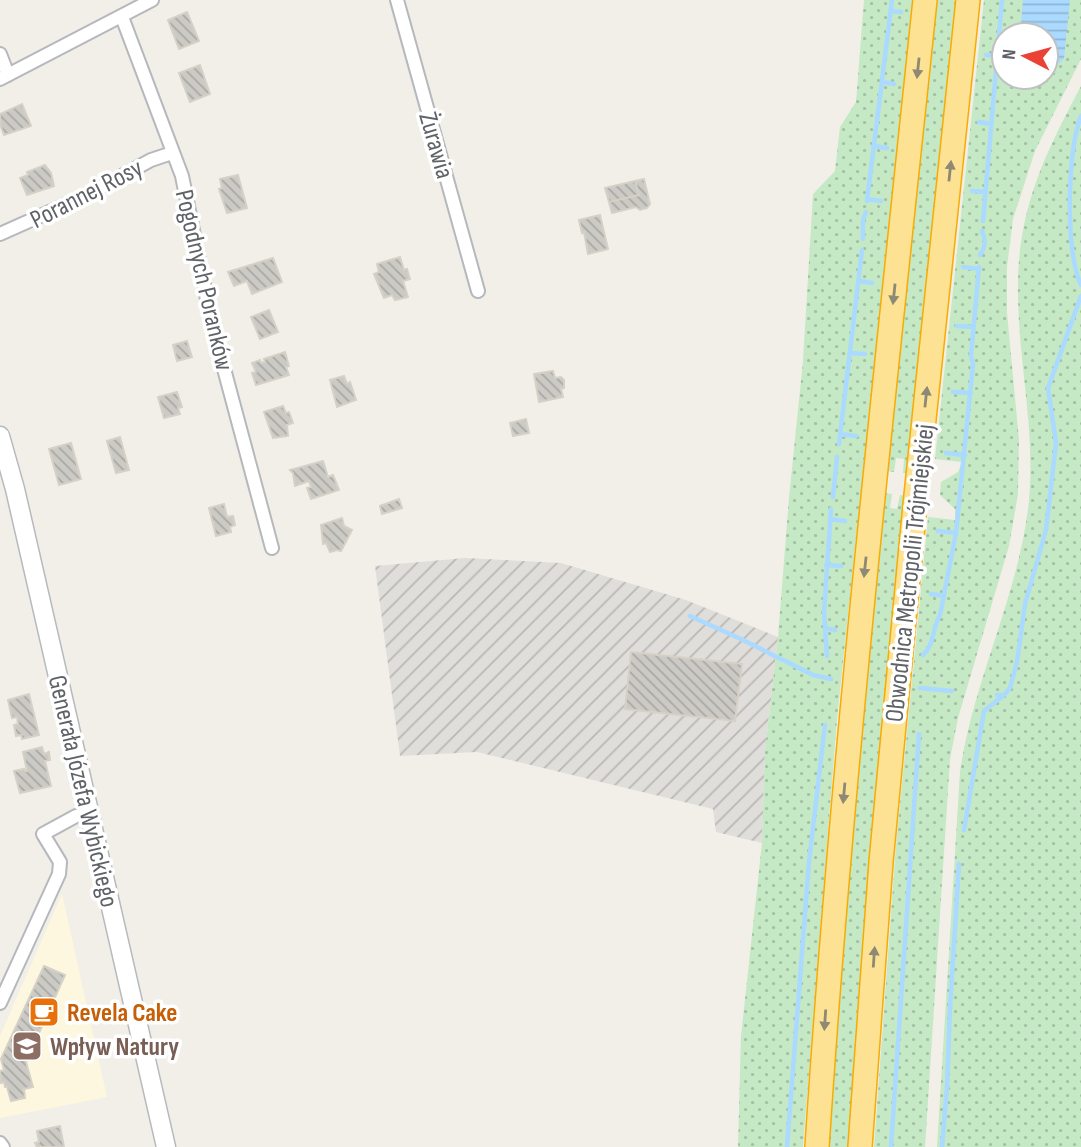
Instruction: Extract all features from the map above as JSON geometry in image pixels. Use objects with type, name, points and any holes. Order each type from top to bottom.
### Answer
[{"type":"highway","name":"Obwodnica Metropolii Trójmiejskiej","points":[[817,1147],[838,858],[872,499],[925,0]]},
{"type":"highway","name":"Obwodnica Metropolii Trójmiejskiej","points":[[860,1147],[881,862],[968,0]]},
{"type":"main road","name":"Generała Józefa Wybickiego","points":[[0,436],[15,489],[166,1147]]},
{"type":"street","points":[[0,54],[4,77],[152,0]]},
{"type":"street","name":"Żurawia","points":[[397,0],[478,291]]},
{"type":"street","name":"Pogodnych Poranków","points":[[122,17],[182,176],[212,324],[272,548]]},
{"type":"street","name":"Porannej Rosy","points":[[0,234],[85,196],[151,160],[172,153]]},
{"type":"street","points":[[0,1003],[59,874],[60,862],[43,834],[76,816],[88,813]]},
{"type":"shaded area","points":[[465,558],[561,563],[686,600],[778,637],[765,751],[762,843],[716,832],[713,809],[477,752],[400,756],[375,566]]},
{"type":"shaded area","points":[[62,894],[107,1097],[0,1118],[0,1036]]},
{"type":"green space","points":[[864,0],[913,0],[837,719],[803,1147],[738,1147],[741,1036],[762,843],[765,751],[803,361],[813,194],[835,171],[840,127],[856,102]]},
{"type":"green space","points":[[936,0],[961,0],[911,474],[903,473],[904,459],[896,458],[894,472],[886,471]]},
{"type":"green space","points":[[984,0],[1081,0],[1081,59],[1035,151],[1013,219],[1007,267],[1007,313],[1019,440],[1018,494],[1009,546],[958,718],[950,759],[925,1147],[874,1147],[896,845],[928,517],[955,520],[955,509],[940,495],[941,482],[958,472],[962,462],[935,459]]},
{"type":"green space","points":[[1081,86],[1081,1147],[937,1147],[960,772],[975,705],[1015,575],[1028,509],[1029,429],[1018,297],[1022,238],[1034,187]]},
{"type":"green space","points":[[884,493],[892,494],[890,508],[897,509],[900,495],[908,496],[851,1147],[826,1147],[838,977]]},
{"type":"water","points":[[1023,0],[1070,0],[1064,58],[1060,63],[1060,21],[1021,21]]},
{"type":"building","points":[[187,12],[199,41],[179,49],[168,20]]},
{"type":"building","points":[[200,65],[210,94],[190,102],[179,73]]},
{"type":"building","points":[[22,104],[31,126],[4,135],[0,114]]},
{"type":"building","points":[[45,165],[51,173],[54,186],[27,195],[20,178]]},
{"type":"building","points":[[238,175],[247,208],[227,213],[219,189],[222,188],[220,179]]},
{"type":"building","points":[[644,179],[650,204],[647,208],[640,210],[636,207],[612,213],[609,202],[639,195],[635,181]]},
{"type":"building","points":[[635,181],[639,195],[609,202],[605,188]]},
{"type":"building","points":[[600,215],[608,249],[588,254],[579,220]]},
{"type":"building","points":[[400,257],[410,279],[403,281],[408,297],[395,300],[392,295],[384,298],[374,274],[379,272],[377,264]]},
{"type":"building","points":[[273,258],[282,282],[252,294],[247,281],[234,286],[228,272]]},
{"type":"building","points":[[269,310],[278,332],[260,339],[251,317]]},
{"type":"building","points":[[187,341],[192,357],[177,361],[173,345]]},
{"type":"building","points":[[285,352],[289,375],[256,385],[252,373],[256,372],[252,363],[260,360],[261,363],[265,362],[264,359]]},
{"type":"building","points":[[553,371],[555,378],[561,377],[564,380],[564,388],[561,389],[563,397],[539,402],[534,374]]},
{"type":"building","points":[[344,376],[347,384],[350,382],[356,400],[337,407],[330,380]]},
{"type":"building","points":[[177,392],[182,407],[178,408],[180,414],[164,418],[158,397]]},
{"type":"building","points":[[283,406],[286,413],[289,412],[293,423],[287,425],[288,436],[273,438],[264,412]]},
{"type":"building","points":[[526,419],[529,433],[513,436],[510,423]]},
{"type":"building","points":[[120,437],[129,470],[116,473],[107,441]]},
{"type":"building","points":[[71,443],[81,479],[59,485],[49,449]]},
{"type":"building","points":[[323,461],[328,477],[333,475],[339,490],[311,499],[307,488],[311,487],[309,481],[295,486],[290,470]]},
{"type":"building","points":[[399,499],[402,508],[382,514],[380,506]]},
{"type":"building","points":[[224,504],[227,517],[233,516],[235,525],[230,527],[231,532],[216,536],[209,508]]},
{"type":"building","points":[[342,518],[344,526],[352,530],[341,551],[330,552],[326,543],[323,544],[321,525]]},
{"type":"building","points":[[631,652],[742,664],[735,721],[625,709]]},
{"type":"building","points":[[29,694],[39,735],[22,739],[21,735],[16,736],[14,725],[18,724],[17,717],[12,718],[8,700]]},
{"type":"building","points":[[42,747],[44,754],[49,752],[50,760],[45,761],[51,786],[20,793],[14,771],[27,771],[23,752]]},
{"type":"building","points":[[44,966],[65,975],[26,1062],[33,1087],[24,1089],[25,1098],[11,1101],[7,1087],[4,1082],[1,1083],[0,1071],[4,1070],[1,1059]]},
{"type":"building","points":[[60,1126],[64,1147],[37,1147],[37,1131]]},
{"type":"waterway","points":[[867,201],[892,0]]},
{"type":"waterway","points":[[983,221],[1002,0]]},
{"type":"waterway","points":[[891,11],[901,12]]},
{"type":"waterway","points":[[986,55],[990,55]]},
{"type":"waterway","points":[[882,82],[894,84]]},
{"type":"waterway","points":[[1081,116],[1073,152],[1070,201],[1072,250],[1081,285]]},
{"type":"waterway","points":[[979,122],[991,124]]},
{"type":"waterway","points":[[873,146],[887,148]]},
{"type":"waterway","points":[[972,191],[986,192]]},
{"type":"waterway","points":[[867,199],[881,201]]},
{"type":"waterway","points":[[863,239],[866,212]]},
{"type":"waterway","points":[[980,255],[985,243],[982,231]]},
{"type":"waterway","points":[[839,444],[862,250]]},
{"type":"waterway","points":[[963,267],[979,269]]},
{"type":"waterway","points":[[923,655],[930,646],[940,615],[956,533],[973,364],[971,356],[979,267]]},
{"type":"waterway","points":[[859,281],[872,283]]},
{"type":"waterway","points":[[997,695],[1004,695],[1010,688],[1017,662],[1025,604],[1046,530],[1056,443],[1048,388],[1081,296]]},
{"type":"waterway","points":[[957,326],[973,327]]},
{"type":"waterway","points":[[850,353],[865,354]]},
{"type":"waterway","points":[[953,392],[971,393]]},
{"type":"waterway","points":[[840,434],[856,436]]},
{"type":"waterway","points":[[946,453],[965,455]]},
{"type":"waterway","points":[[833,497],[837,457]]},
{"type":"waterway","points":[[827,656],[824,612],[831,509]]},
{"type":"waterway","points":[[830,519],[845,521]]},
{"type":"waterway","points":[[938,531],[956,533]]},
{"type":"waterway","points":[[826,565],[841,566]]},
{"type":"waterway","points":[[931,594],[944,596]]},
{"type":"waterway","points":[[690,616],[813,675],[831,679]]},
{"type":"waterway","points":[[825,628],[835,630]]},
{"type":"waterway","points":[[920,688],[952,691]]},
{"type":"waterway","points":[[964,830],[984,711],[1004,695]]},
{"type":"waterway","points":[[787,1147],[809,862],[825,725]]},
{"type":"waterway","points":[[891,1147],[919,734]]},
{"type":"waterway","points":[[942,1147],[959,864]]},
{"type":"place","name":"Revela Cake","points":[[44,1012]]},
{"type":"place","name":"Wpływ Natury","points":[[27,1046]]}]
